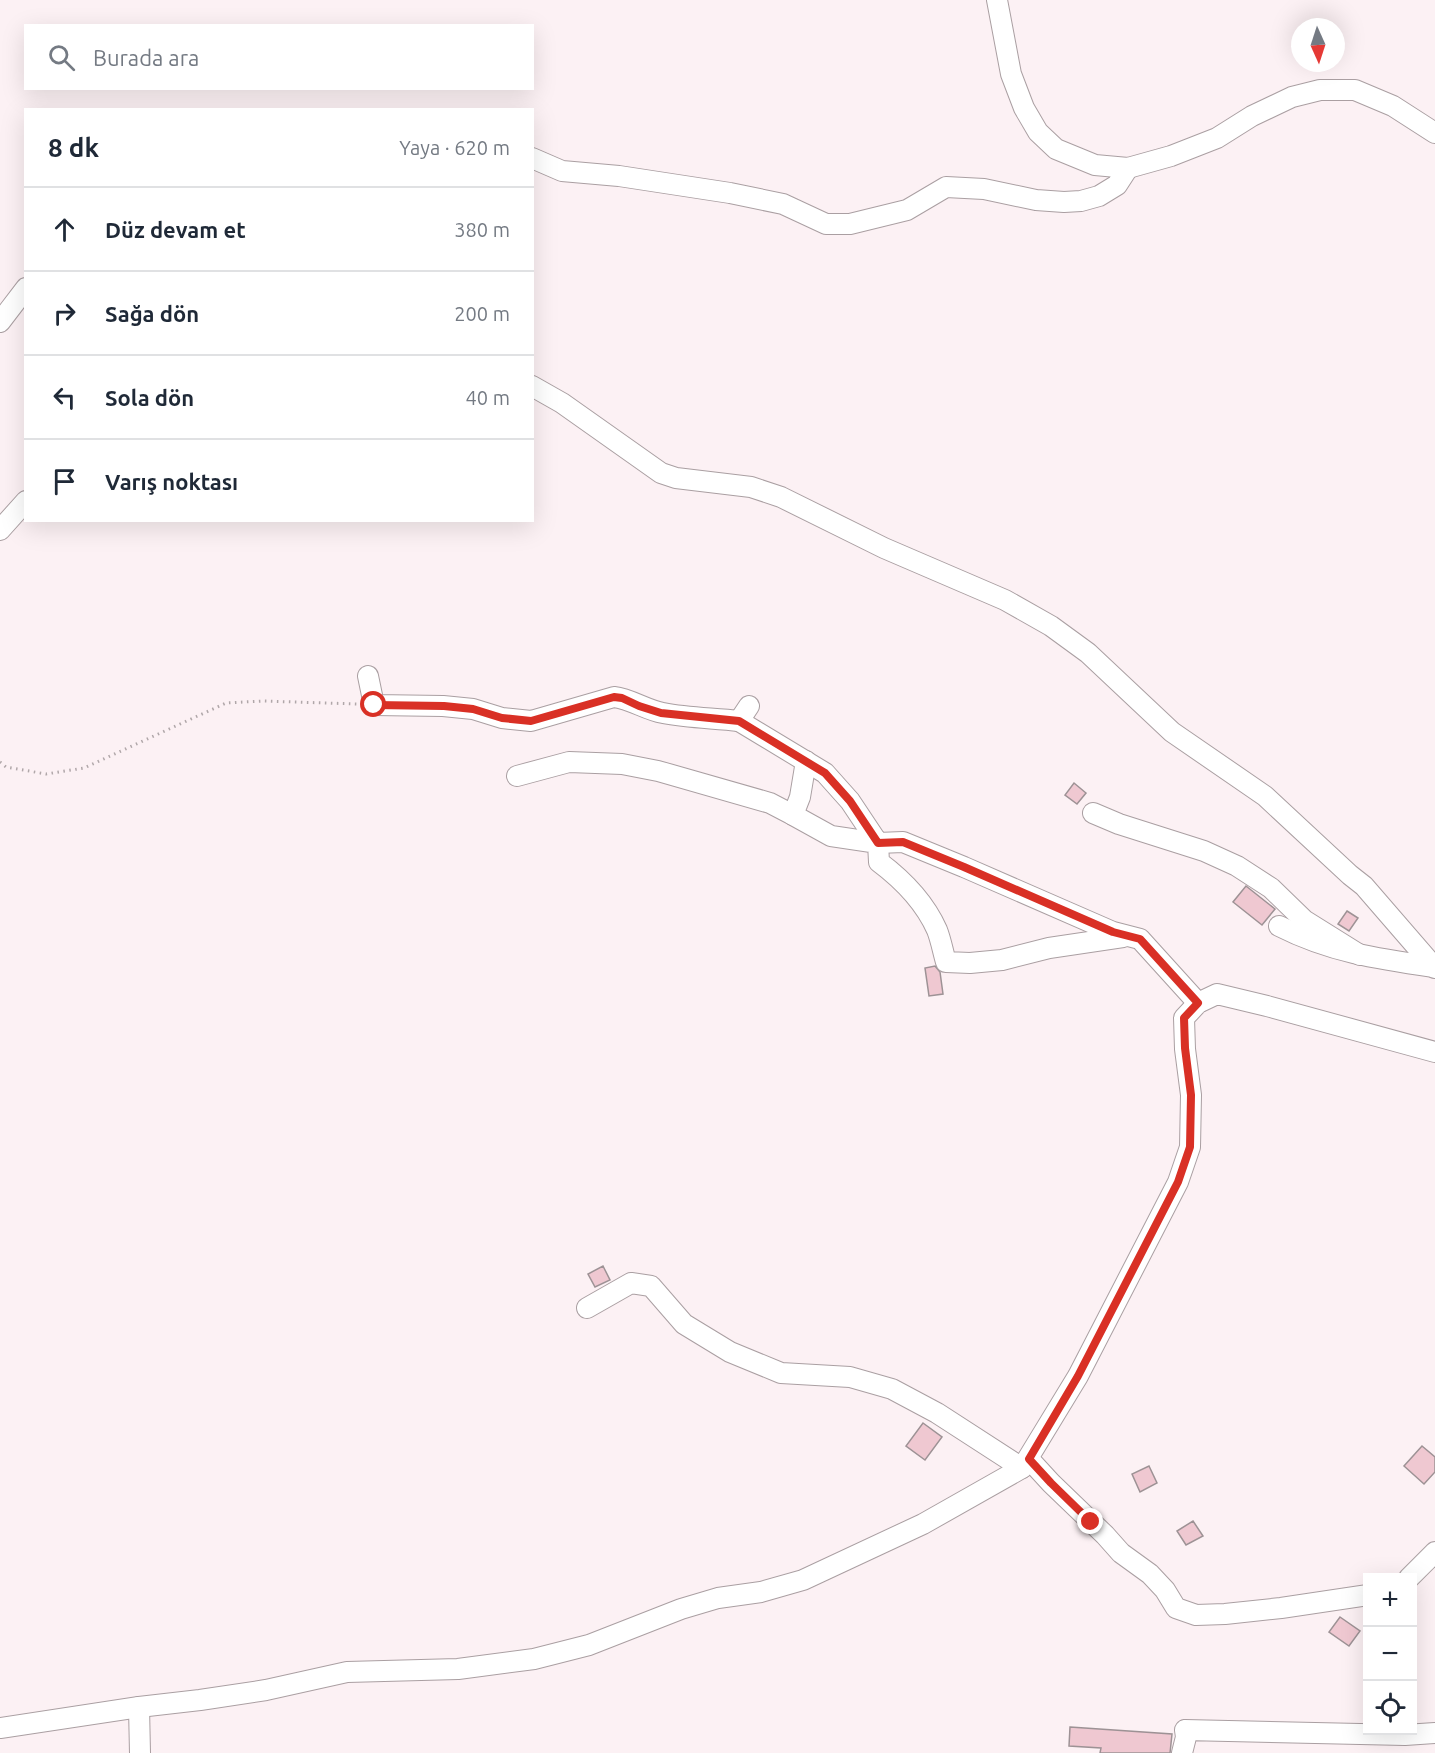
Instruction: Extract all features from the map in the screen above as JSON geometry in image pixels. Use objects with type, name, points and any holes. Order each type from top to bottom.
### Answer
[{"type":"street","points":[[997,0],[1011,74],[1024,108],[1038,132],[1056,149],[1095,165],[1128,168],[1171,156],[1217,138],[1252,116],[1292,97],[1320,90],[1355,90],[1393,106],[1435,134]]},
{"type":"street","points":[[534,159],[562,171],[630,177],[783,204],[826,224],[850,224],[907,210],[946,188],[984,189],[1036,200],[1081,201],[1099,196],[1117,184],[1128,168]]},
{"type":"street","points":[[0,322],[24,291]]},
{"type":"street","points":[[534,387],[562,403],[661,473],[676,478],[751,487],[781,497],[884,548],[1005,600],[1051,626],[1088,653],[1172,732],[1265,796],[1364,886],[1435,967]]},
{"type":"street","points":[[0,530],[24,503]]},
{"type":"street","points":[[368,676],[374,705],[444,706],[473,709],[502,718],[531,721],[614,697],[661,713],[744,713],[806,762],[825,773],[850,801],[878,843],[879,862],[895,874],[922,903],[937,931],[946,962],[969,963],[1002,960],[1049,948],[1129,936]]},
{"type":"street","points":[[517,776],[568,762],[622,764],[658,771],[770,803],[831,836],[878,843],[903,842],[1113,932],[1140,939],[1198,1003]]},
{"type":"street","points":[[793,815],[800,797],[806,762]]},
{"type":"street","points":[[1093,813],[1119,824],[1204,851],[1238,866],[1271,888],[1304,920],[1360,955]]},
{"type":"street","points":[[1279,926],[1302,938],[1360,955],[1435,967]]},
{"type":"street","points":[[0,1728],[267,1690],[347,1672],[458,1669],[534,1659],[589,1645],[681,1609],[718,1598],[761,1592],[803,1580],[923,1524],[1026,1463],[1078,1376],[1178,1182],[1190,1147],[1191,1095],[1184,1018],[1198,1003],[1217,994],[1435,1052]]},
{"type":"street","points":[[587,1308],[631,1283],[651,1286],[684,1324],[730,1352],[781,1372],[850,1377],[892,1389],[1026,1463],[1051,1483],[1121,1553],[1150,1574],[1165,1590],[1176,1608],[1196,1615],[1225,1614],[1363,1596]]},
{"type":"street","points":[[1414,1573],[1435,1552]]},
{"type":"street","points":[[140,1707],[140,1753]]},
{"type":"street","points":[[1180,1740],[1435,1734]]},
{"type":"path","points":[[0,762],[6,766],[46,774],[84,768],[226,703],[263,701],[374,705]]},
{"type":"building","points":[[1074,783],[1086,793],[1077,804],[1065,795]]},
{"type":"building","points":[[1246,886],[1275,909],[1262,925],[1233,902]]},
{"type":"building","points":[[1347,911],[1358,918],[1349,931],[1338,924]]},
{"type":"building","points":[[935,966],[940,972],[943,994],[929,996],[925,968]]},
{"type":"building","points":[[603,1266],[610,1280],[595,1287],[588,1274]]},
{"type":"building","points":[[923,1423],[942,1437],[925,1460],[906,1446]]},
{"type":"building","points":[[1422,1446],[1435,1457],[1435,1472],[1424,1484],[1404,1466]]},
{"type":"building","points":[[1149,1466],[1157,1483],[1140,1492],[1132,1474]]},
{"type":"building","points":[[1193,1521],[1203,1536],[1186,1545],[1177,1531]]},
{"type":"building","points":[[1340,1617],[1360,1631],[1349,1646],[1329,1632]]},
{"type":"building","points":[[1070,1727],[1172,1734],[1170,1753],[1100,1753],[1101,1748],[1069,1746]]},
{"type":"route","points":[[374,705],[444,706],[473,709],[502,718],[531,721],[614,697],[661,713],[739,721],[825,773],[850,801],[878,843],[903,842],[1113,932],[1140,939],[1198,1003],[1184,1018],[1191,1095],[1190,1147],[1178,1182],[1078,1376],[1029,1459],[1091,1522]]}]
